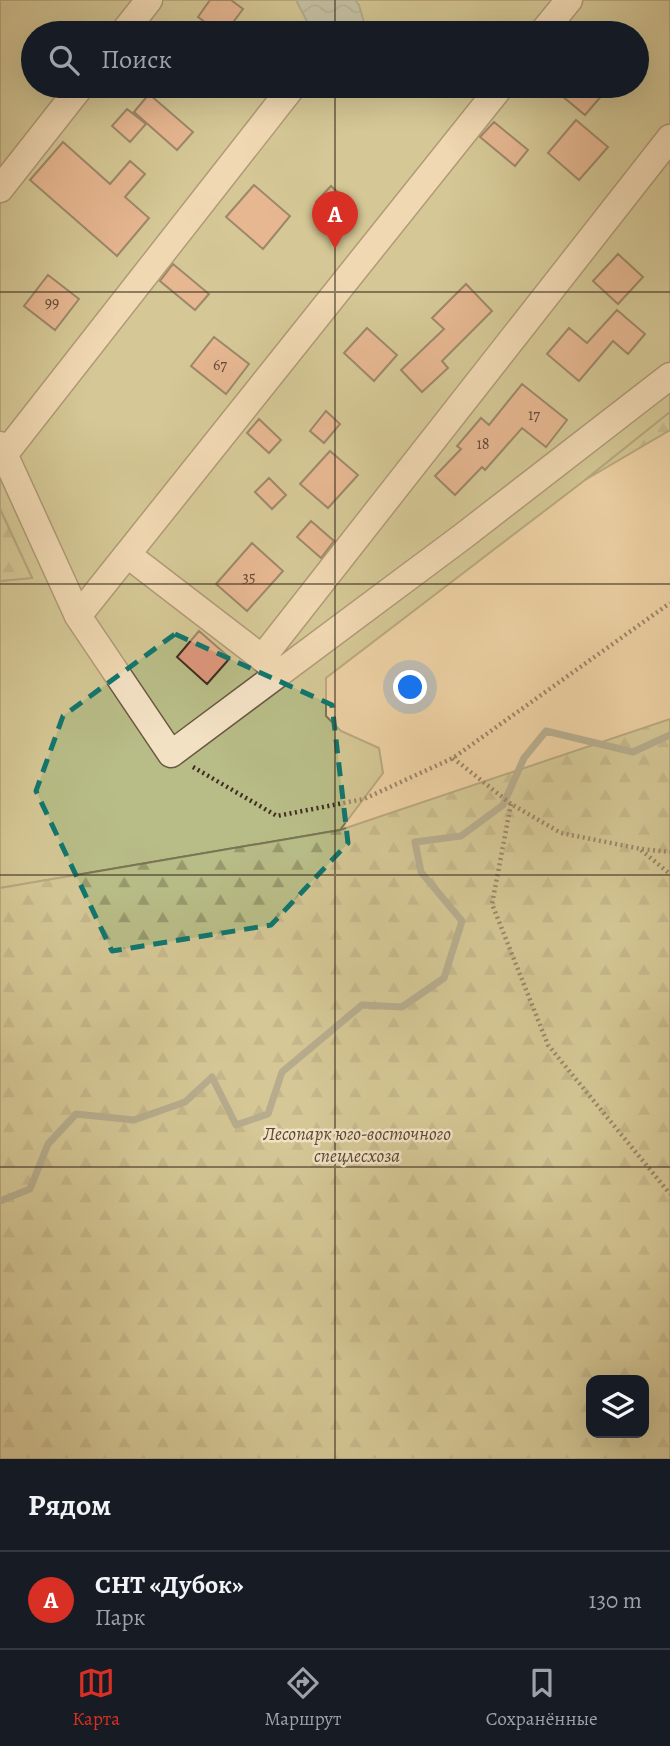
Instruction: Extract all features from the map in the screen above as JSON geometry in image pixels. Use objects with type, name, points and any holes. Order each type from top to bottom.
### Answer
[{"type":"lane","points":[[132,21],[149,0]]},
{"type":"lane","points":[[552,21],[569,0]]},
{"type":"lane","points":[[0,188],[71,98]]},
{"type":"lane","points":[[283,98],[2,450],[78,616],[171,754],[272,665],[462,537],[670,376]]},
{"type":"lane","points":[[78,616],[490,98]]},
{"type":"lane","points":[[272,665],[670,138]]},
{"type":"lane","points":[[128,555],[272,665]]},
{"type":"path","points":[[171,754],[277,816],[364,799],[453,758],[670,603]]},
{"type":"path","points":[[453,758],[511,804],[561,833],[670,852]]},
{"type":"path","points":[[511,804],[492,904],[548,1045],[670,1194]]},
{"type":"path","points":[[641,849],[670,874]]},
{"type":"highlighted area","points":[[175,634],[332,705],[348,843],[271,925],[112,951],[36,791],[63,716]]},
{"type":"green space","points":[[0,0],[670,0],[670,412],[326,678],[326,716],[341,731],[379,748],[383,773],[340,830],[0,888],[0,581],[32,578],[0,509]]},
{"type":"green space","points":[[670,412],[670,430],[585,480]]},
{"type":"green space","points":[[0,509],[32,578],[0,581]]},
{"type":"green space","name":"Лесопарк юго-восточного спецлесхоза","points":[[670,719],[670,1459],[0,1459],[0,888],[340,830]]},
{"type":"water","points":[[296,0],[355,0],[364,21],[307,21]]},
{"type":"building","points":[[210,0],[231,0],[243,9],[234,21],[204,21],[198,17]]},
{"type":"building","points":[[146,98],[154,98],[193,132],[177,150],[134,112]]},
{"type":"building","points":[[564,98],[600,98],[585,115]]},
{"type":"building","points":[[127,109],[146,124],[130,142],[112,126]]},
{"type":"building","points":[[576,120],[608,147],[579,180],[548,153]]},
{"type":"building","points":[[494,122],[528,150],[515,166],[480,137]]},
{"type":"building","points":[[63,142],[110,184],[130,161],[145,174],[125,197],[149,218],[117,256],[30,180]]},
{"type":"building","points":[[254,185],[290,216],[263,249],[226,217]]},
{"type":"building","points":[[331,186],[351,204],[337,220],[316,202]]},
{"type":"building","points":[[618,254],[643,277],[618,304],[593,281]]},
{"type":"building","points":[[173,264],[209,294],[195,310],[160,281]]},
{"type":"building","points":[[48,275],[79,299],[55,330],[24,306]]},
{"type":"building","points":[[466,284],[492,311],[442,361],[448,368],[422,392],[401,370],[444,329],[432,318]]},
{"type":"building","points":[[617,310],[645,334],[628,354],[613,341],[579,381],[547,354],[569,328],[587,343]]},
{"type":"building","points":[[367,328],[397,355],[374,381],[344,353]]},
{"type":"building","points":[[214,337],[249,364],[226,394],[191,366]]},
{"type":"building","points":[[522,384],[567,420],[546,447],[522,428],[485,470],[482,467],[455,495],[435,476],[461,449],[457,446],[481,418],[489,425]]},
{"type":"building","points":[[326,411],[340,424],[324,443],[310,431]]},
{"type":"building","points":[[259,419],[281,440],[269,453],[247,433]]},
{"type":"building","points":[[330,451],[358,475],[328,508],[300,484]]},
{"type":"building","points":[[269,478],[286,495],[272,509],[255,492]]},
{"type":"building","points":[[311,521],[334,541],[321,558],[297,537]]},
{"type":"building","points":[[252,543],[283,571],[247,611],[216,584]]},
{"type":"building","points":[[199,631],[230,658],[207,684],[177,657]]},
{"type":"waterway","points":[[0,1201],[30,1189],[48,1144],[76,1114],[134,1120],[185,1102],[212,1077],[236,1125],[268,1114],[282,1072],[362,1005],[402,1007],[444,978],[462,921],[421,872],[415,842],[461,836],[503,805],[524,758],[546,731],[633,752],[670,735]]},
{"type":"place","name":"СНТ «Дубок»","points":[[335,249]]}]
